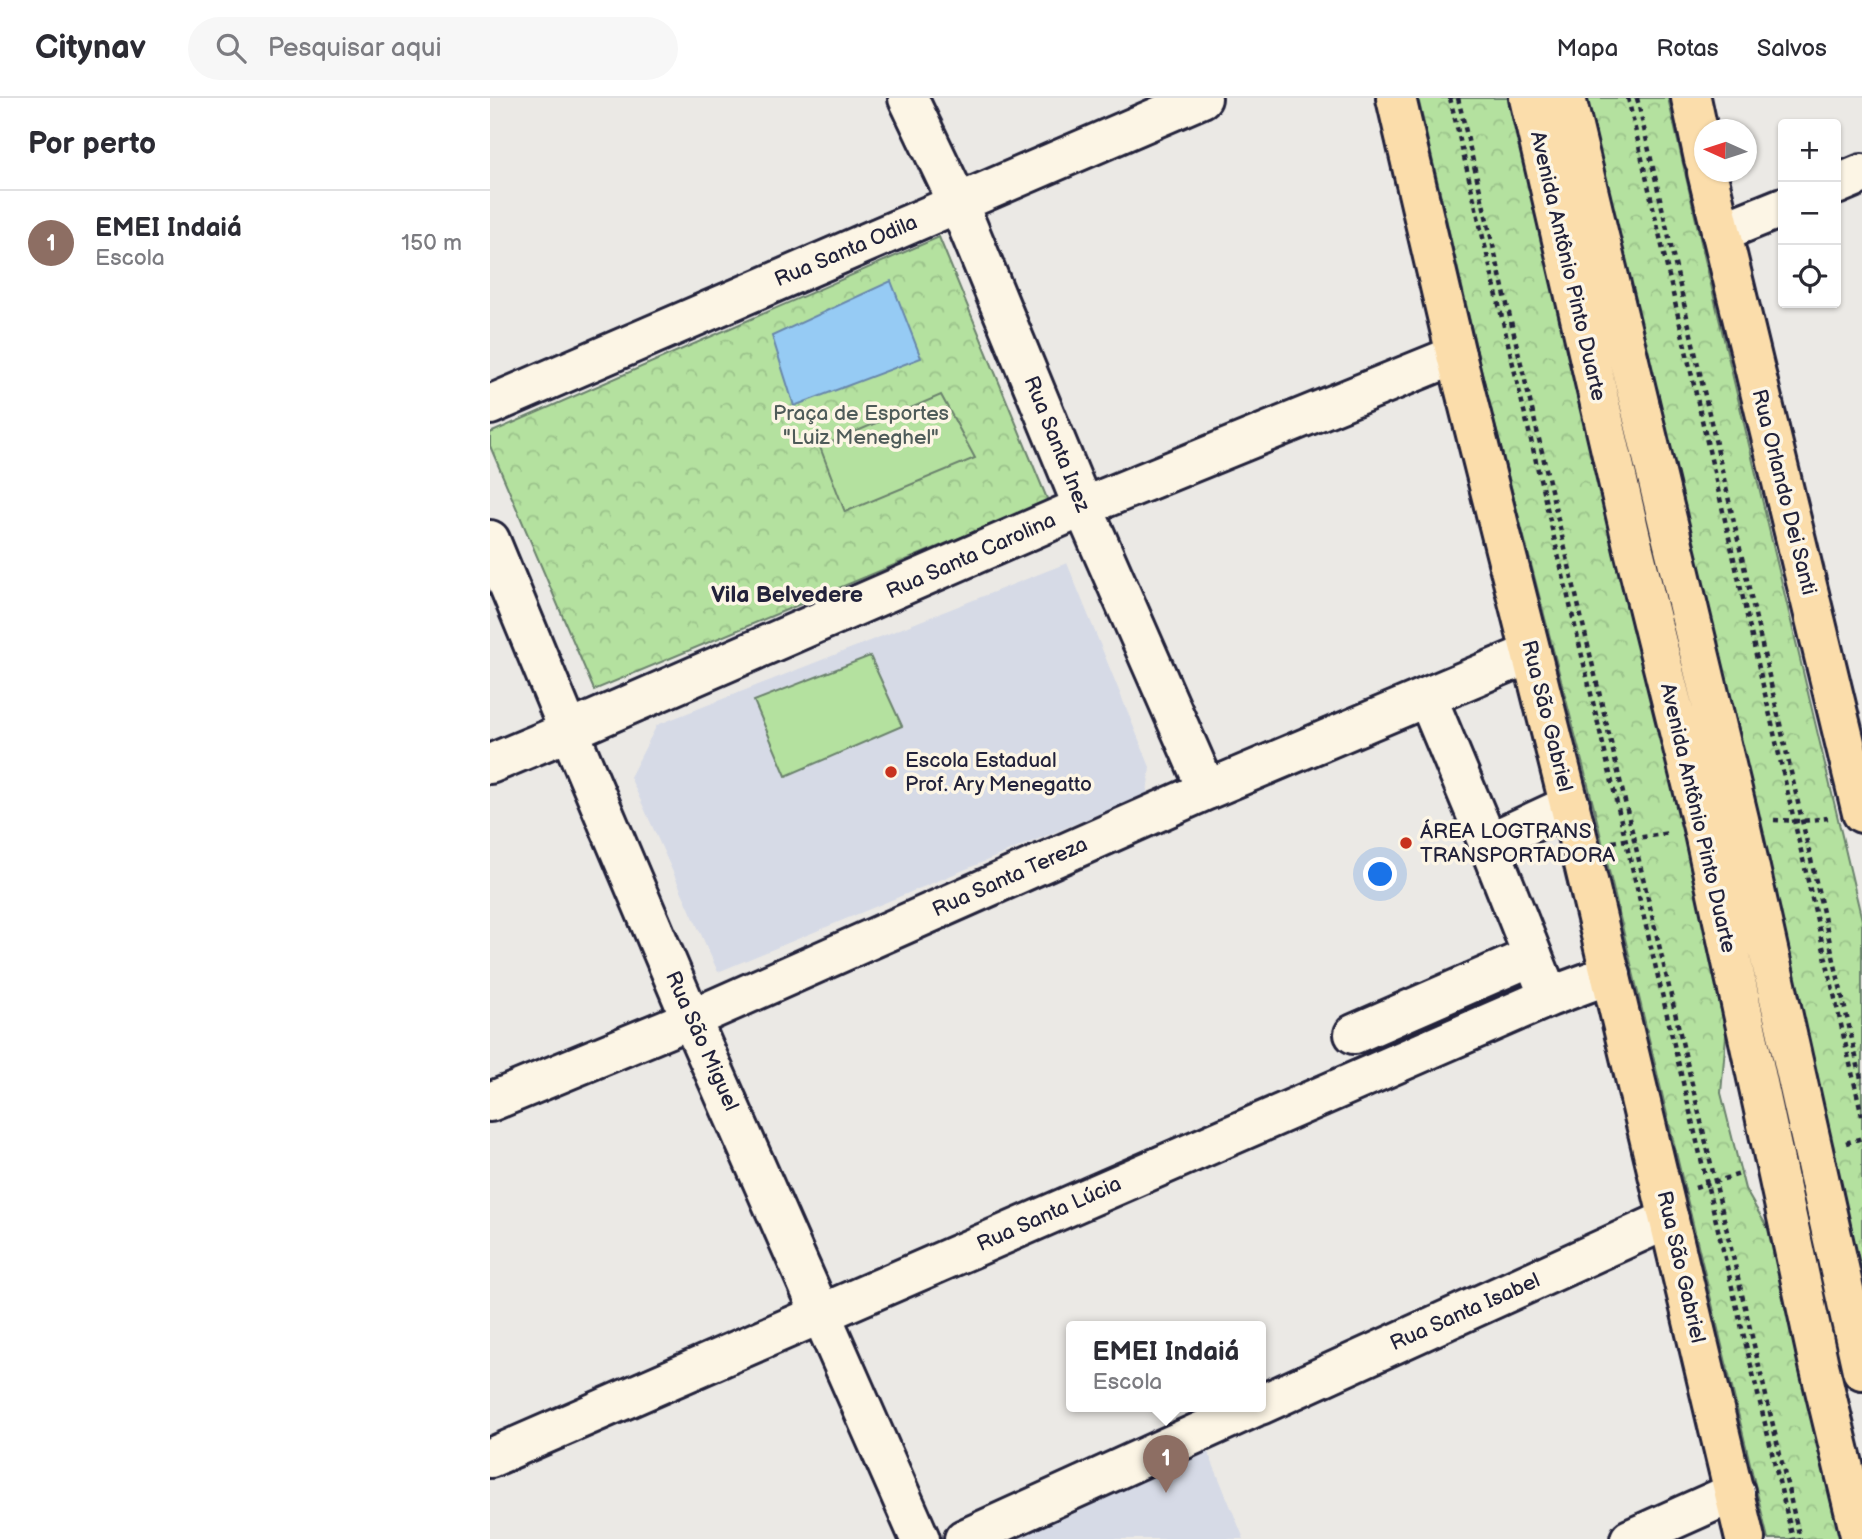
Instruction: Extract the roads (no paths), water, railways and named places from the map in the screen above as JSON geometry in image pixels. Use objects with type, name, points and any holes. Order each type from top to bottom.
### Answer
[{"type":"main road","name":"Rua São Gabriel","points":[[1396,98],[1456,355],[1611,974],[1745,1539]]},
{"type":"main road","name":"Avenida Antônio Pinto Duarte","points":[[1530,98],[1634,550],[1703,828],[1819,1365],[1861,1539]]},
{"type":"main road","name":"Avenida Antônio Pinto Duarte","points":[[1566,98],[1739,819],[1862,1370]]},
{"type":"main road","points":[[1690,98],[1695,119]]},
{"type":"main road","name":"Rua Orlando Dei Santi","points":[[1709,182],[1862,813]]},
{"type":"street","name":"Rua Santa Inez","points":[[908,98],[958,203],[1083,507],[1207,790]]},
{"type":"street","name":"Rua Santa Odila","points":[[490,405],[1202,98]]},
{"type":"street","points":[[1841,183],[1862,174]]},
{"type":"street","points":[[1721,232],[1778,209]]},
{"type":"street","name":"Rua Santa Carolina","points":[[490,764],[1083,507],[1456,355]]},
{"type":"street","name":"Rua São Miguel","points":[[490,540],[691,1019],[920,1539]]},
{"type":"street","name":"Rua Santa Tereza","points":[[490,1102],[691,1019],[1207,790],[1531,653]]},
{"type":"street","points":[[1427,697],[1549,997]]},
{"type":"street","points":[[1488,843],[1570,805]]},
{"type":"street","points":[[1353,1034],[1533,956]]},
{"type":"street","name":"Rua Santa Lúcia","points":[[490,1458],[1549,997],[1611,974]]},
{"type":"street","name":"Rua Santa Isabel","points":[[1266,1403],[1669,1219]]},
{"type":"street","points":[[964,1539],[1244,1412]]},
{"type":"street","points":[[1630,1539],[1735,1492]]},
{"type":"water","points":[[891,281],[921,358],[794,406],[772,336]]},
{"type":"place","name":"Escola Estadual Prof. Ary Menegatto","points":[[891,772]]},
{"type":"place","name":"ÁREA LOGTRANS TRANSPORTADORA","points":[[1406,843]]},
{"type":"place","name":"EMEI Indaiá","points":[[1166,1493]]},
{"type":"district","name":"Vila Belvedere","points":[[787,595]]},
{"type":"park label","name":"Praça de Esportes \"Luiz Meneghel\"","points":[[861,425]]}]
